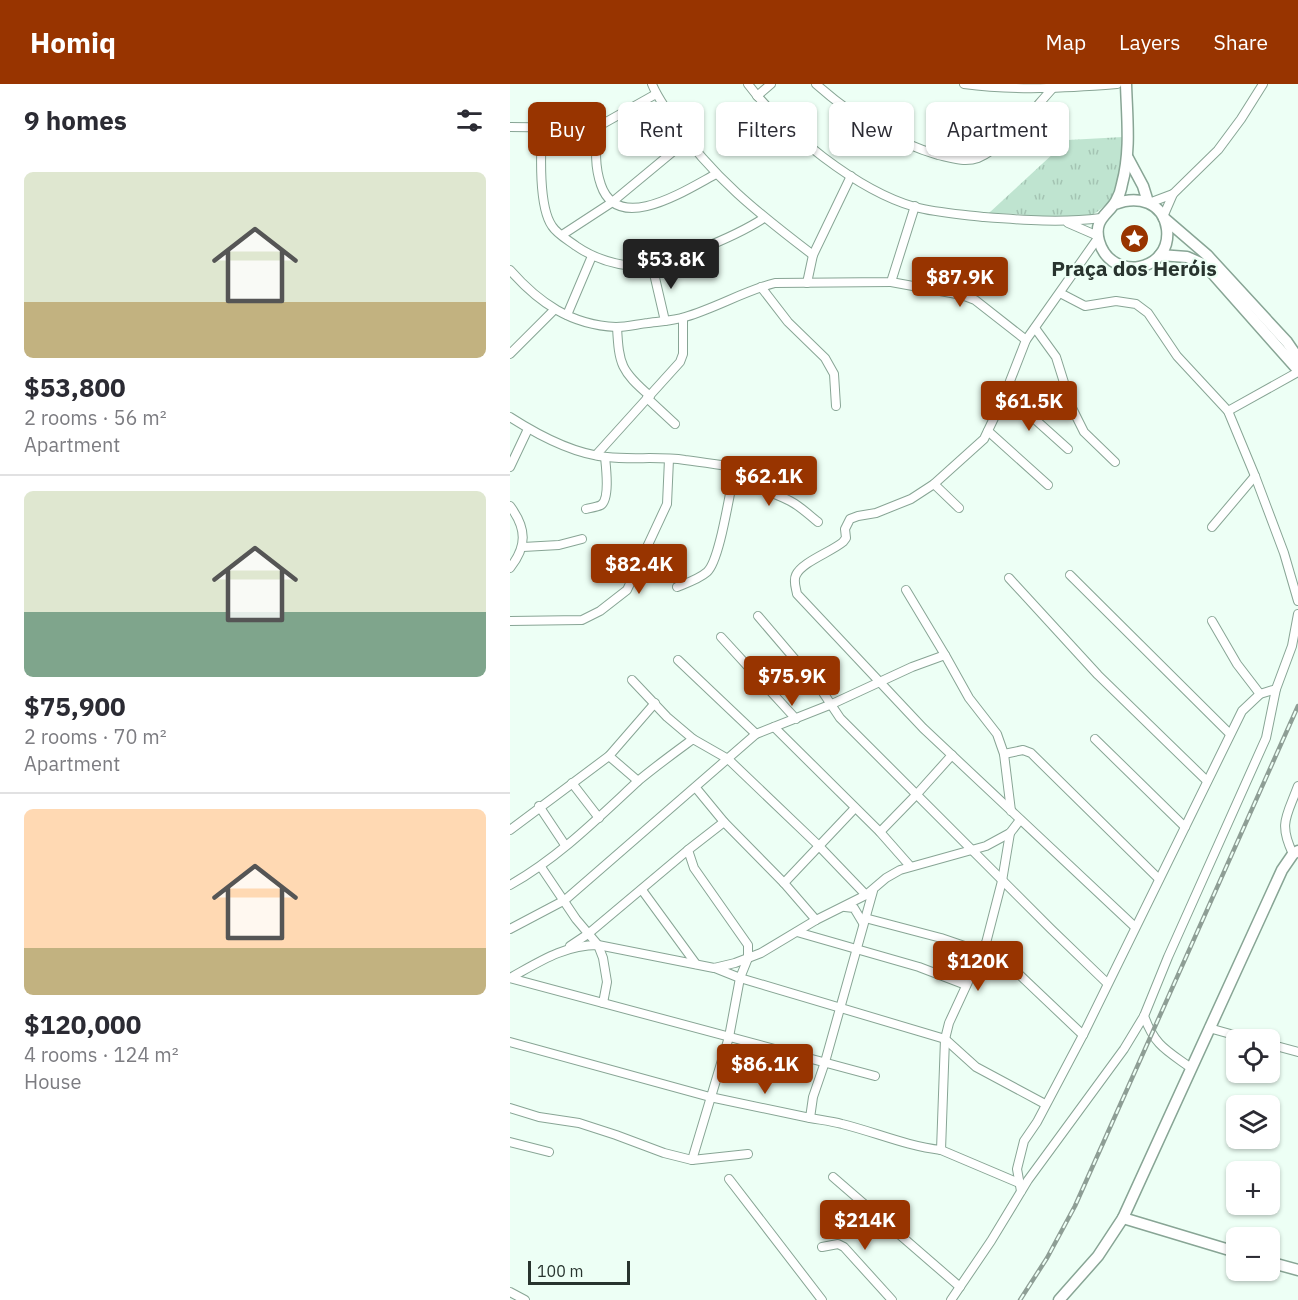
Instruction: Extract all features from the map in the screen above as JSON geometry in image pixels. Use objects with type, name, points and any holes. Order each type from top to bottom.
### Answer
[{"type":"street","points":[[652,84],[661,102]]},
{"type":"street","points":[[748,84],[757,96],[798,136],[851,177],[887,196],[915,206],[963,215],[1065,221],[1101,218]]},
{"type":"street","points":[[757,96],[771,84]]},
{"type":"street","points":[[816,84],[845,110],[910,147],[963,161],[978,158],[997,146],[1052,89]]},
{"type":"street","points":[[964,84],[999,89],[1052,89],[1117,84]]},
{"type":"street","points":[[1115,204],[1128,158],[1126,84]]},
{"type":"street","points":[[1065,221],[1098,237],[1108,258],[1118,265],[1129,268],[1151,263],[1160,255],[1166,241],[1167,233],[1163,217],[1173,194],[1218,150],[1263,84]]},
{"type":"street","points":[[606,122],[656,94]]},
{"type":"street","points":[[510,127],[528,126]]},
{"type":"street","points":[[541,156],[545,205],[551,225],[562,236],[592,256],[632,266],[652,265],[744,231],[764,218]]},
{"type":"street","points":[[596,156],[597,173],[604,195],[611,202],[627,208],[648,206],[679,194],[716,174]]},
{"type":"street","points":[[562,236],[611,202],[667,156]]},
{"type":"street","points":[[701,156],[716,174],[764,218],[813,255]]},
{"type":"street","points":[[1128,158],[1149,203],[1207,255],[1287,342],[1298,358]]},
{"type":"street","points":[[807,283],[813,255],[851,177]]},
{"type":"street","points":[[1135,927],[923,728],[797,594],[794,584],[796,575],[804,567],[843,542],[846,537],[844,529],[850,519],[898,506],[911,500],[934,484],[984,439],[1003,399],[1026,340],[1098,237],[1101,218],[1115,204],[1125,200],[1137,199],[1149,203],[1173,194]]},
{"type":"street","points":[[891,282],[915,206]]},
{"type":"street","points":[[1160,255],[1187,257],[1205,265],[1298,371],[1228,411]]},
{"type":"street","points":[[567,315],[592,256]]},
{"type":"street","points":[[652,265],[664,321]]},
{"type":"street","points":[[510,270],[530,292],[554,310],[585,322],[617,327],[683,318],[761,287],[776,284],[891,282],[962,295],[975,300],[1026,340]]},
{"type":"street","points":[[761,287],[788,322],[825,357],[834,374],[837,390],[836,406]]},
{"type":"street","points":[[1060,293],[1085,306],[1116,301],[1136,304],[1148,313],[1177,356],[1228,411],[1284,554],[1298,601]]},
{"type":"street","points":[[510,354],[554,310]]},
{"type":"street","points":[[586,509],[600,505],[604,501],[606,489],[601,456],[680,362],[684,346],[683,318]]},
{"type":"street","points":[[617,327],[621,363],[635,383],[675,424]]},
{"type":"street","points":[[1035,328],[1056,357],[1072,408],[1084,432],[1115,462]]},
{"type":"street","points":[[1003,399],[1044,426],[1068,449]]},
{"type":"street","points":[[510,417],[528,429],[566,447],[601,456],[669,459],[739,469],[785,469]]},
{"type":"street","points":[[510,467],[528,429]]},
{"type":"street","points":[[988,431],[1048,485]]},
{"type":"street","points":[[510,621],[582,620],[600,611],[627,590],[666,508],[669,459]]},
{"type":"street","points":[[739,469],[760,488],[791,501],[818,522]]},
{"type":"street","points":[[677,587],[704,574],[711,567],[723,532],[739,469]]},
{"type":"street","points":[[1212,527],[1255,476]]},
{"type":"street","points":[[934,484],[959,508]]},
{"type":"street","points":[[510,506],[522,528],[523,548],[510,568]]},
{"type":"street","points":[[523,548],[559,545],[582,539]]},
{"type":"street","points":[[1070,575],[1230,734]]},
{"type":"street","points":[[1009,578],[1098,675],[1207,781]]},
{"type":"street","points":[[906,590],[969,698],[997,734],[1004,754],[1011,811]]},
{"type":"street","points":[[951,1300],[1011,1210],[1020,1187],[1118,1058],[1144,1016],[1167,957],[1266,738],[1276,689],[1292,646],[1298,614]]},
{"type":"street","points":[[758,616],[832,704],[840,717],[1002,881],[1107,983]]},
{"type":"street","points":[[1212,621],[1237,664],[1260,694]]},
{"type":"street","points":[[721,637],[796,719]]},
{"type":"street","points":[[510,929],[563,902],[756,734],[945,655]]},
{"type":"street","points":[[678,660],[756,734]]},
{"type":"street","points":[[632,680],[667,717],[693,739],[728,759],[869,893]]},
{"type":"street","points":[[1020,1187],[1017,1168],[1024,1141],[1037,1122],[1083,1035],[1230,734],[1242,711],[1260,694],[1276,689]]},
{"type":"street","points":[[510,830],[539,806],[609,756],[656,703]]},
{"type":"street","points":[[774,727],[880,832],[910,866]]},
{"type":"street","points":[[510,885],[541,867],[671,753],[693,739]]},
{"type":"street","points":[[1095,739],[1185,827]]},
{"type":"street","points":[[1004,754],[1023,750],[1031,753],[1159,879]]},
{"type":"street","points":[[880,832],[952,755]]},
{"type":"street","points":[[609,756],[638,781]]},
{"type":"street","points":[[572,783],[599,818]]},
{"type":"street","points":[[1059,1300],[1098,1256],[1123,1218],[1282,870],[1295,852],[1285,834],[1284,827],[1298,786]]},
{"type":"street","points":[[696,788],[724,822],[784,882],[816,920]]},
{"type":"street","points":[[539,806],[565,845]]},
{"type":"street","points":[[784,882],[855,808]]},
{"type":"street","points":[[714,968],[761,953],[816,920],[869,893],[886,878],[910,866],[986,846],[1010,833],[1020,820]]},
{"type":"street","points":[[510,978],[569,948],[724,822]]},
{"type":"street","points":[[941,1150],[945,1039],[949,1023],[984,948],[1002,881],[1010,833]]},
{"type":"street","points":[[688,850],[694,868],[748,945],[761,953]]},
{"type":"street","points":[[674,863],[694,868]]},
{"type":"street","points":[[541,867],[563,902],[598,945],[607,982],[603,1003]]},
{"type":"street","points":[[642,890],[696,964]]},
{"type":"street","points":[[810,1118],[813,1097],[840,1008],[869,893]]},
{"type":"street","points":[[842,908],[854,908],[864,920],[984,948],[1083,1035]]},
{"type":"street","points":[[797,932],[919,967],[966,985]]},
{"type":"street","points":[[569,948],[598,945],[714,968],[740,978],[945,1039],[976,1067],[1045,1104]]},
{"type":"street","points":[[692,1160],[729,1037],[740,978],[748,958],[748,945]]},
{"type":"street","points":[[510,978],[875,1076]]},
{"type":"street","points":[[1144,1016],[1151,1035],[1162,1047],[1191,1068]]},
{"type":"street","points":[[1209,1028],[1226,1033]]},
{"type":"street","points":[[510,1042],[710,1096],[843,1124],[927,1149],[941,1150],[1020,1187]]},
{"type":"street","points":[[1280,1047],[1298,1052]]},
{"type":"street","points":[[510,1108],[539,1117],[579,1124],[664,1153],[692,1160],[748,1154]]},
{"type":"street","points":[[510,1142],[549,1152]]},
{"type":"street","points":[[833,1177],[960,1287]]},
{"type":"street","points":[[729,1179],[822,1300]]},
{"type":"street","points":[[1123,1218],[1226,1249]]},
{"type":"street","points":[[822,1247],[838,1244],[844,1247],[892,1300]]},
{"type":"street","points":[[1280,1265],[1298,1270]]},
{"type":"street","points":[[510,1292],[525,1300]]},
{"type":"green space","points":[[1123,137],[1124,175],[1111,200],[1097,212],[1082,220],[1073,221],[989,213],[1051,156],[1069,156],[1069,140]]},
{"type":"railway","points":[[1020,1300],[1047,1258],[1075,1206],[1298,706]]},
{"type":"place","name":"Praça dos Heróis","points":[[1134,238]]}]
